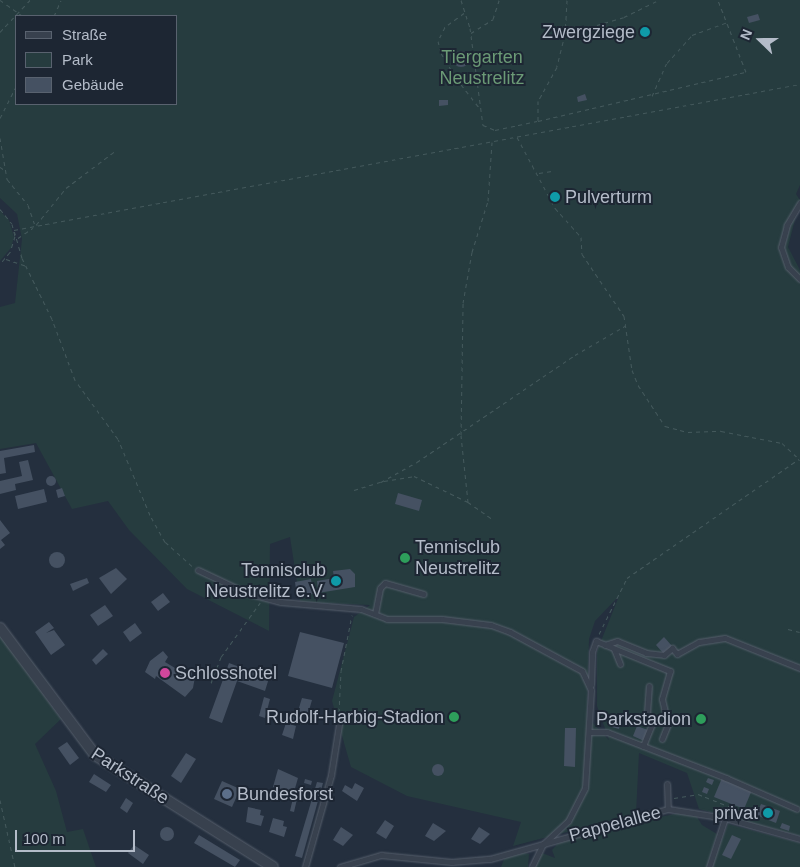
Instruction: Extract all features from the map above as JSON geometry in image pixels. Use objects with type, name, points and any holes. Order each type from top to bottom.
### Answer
[{"type":"street","name":"Parkstraße","points":[[0,628],[95,755],[273,867]]},
{"type":"lane","points":[[800,203],[786,225],[781,247],[788,267],[800,279]]},
{"type":"lane","points":[[198,570],[263,598],[281,602],[353,608],[375,614],[387,620],[460,620],[500,628],[578,667],[586,676],[591,690]]},
{"type":"lane","points":[[375,614],[380,588],[385,583],[423,594]]},
{"type":"lane","points":[[605,645],[617,641],[646,652],[664,655],[672,648],[677,654],[699,642],[725,638],[800,668]]},
{"type":"lane","points":[[340,867],[380,855],[452,862],[475,861],[542,844],[559,832],[582,798],[587,778],[592,652],[596,642],[670,671],[662,699],[668,724],[662,739]]},
{"type":"lane","points":[[614,648],[620,664]]},
{"type":"lane","points":[[643,746],[652,724],[647,713],[649,686]]},
{"type":"lane","points":[[304,867],[331,775],[340,718]]},
{"type":"lane","points":[[590,732],[607,732],[726,778],[797,809]]},
{"type":"lane","points":[[667,784],[668,809]]},
{"type":"lane","name":"Pappelallee","points":[[542,844],[668,809],[726,818],[800,840]]},
{"type":"lane","points":[[709,867],[726,818]]},
{"type":"lane","points":[[532,867],[542,844]]},
{"type":"path","points":[[0,0],[18,14],[30,0]]},
{"type":"path","points":[[54,15],[61,0]]},
{"type":"path","points":[[461,0],[471,34],[483,125],[488,129],[538,121],[652,96],[746,72],[718,0]]},
{"type":"path","points":[[471,34],[493,19],[499,0]]},
{"type":"path","points":[[538,121],[538,101],[557,67],[565,34],[567,0]]},
{"type":"path","points":[[565,34],[624,17],[659,0]]},
{"type":"path","points":[[465,12],[445,27],[438,40],[441,53],[456,78],[480,108]]},
{"type":"path","points":[[0,32],[15,17]]},
{"type":"path","points":[[652,96],[667,63],[692,35],[727,22]]},
{"type":"path","points":[[14,230],[800,84]]},
{"type":"path","points":[[0,118],[15,88]]},
{"type":"path","points":[[517,137],[539,174],[555,208],[576,230],[583,243],[582,254],[615,299],[625,326],[635,378],[665,426],[688,432],[721,431],[782,443],[800,459],[627,578],[596,642]]},
{"type":"path","points":[[0,138],[7,179],[28,205],[35,226]]},
{"type":"path","points":[[468,502],[461,435],[462,303],[472,252],[488,200],[492,142]]},
{"type":"path","points":[[18,238],[35,226],[66,188],[114,152]]},
{"type":"path","points":[[0,167],[7,172]]},
{"type":"path","points":[[539,174],[552,171]]},
{"type":"path","points":[[0,209],[7,215],[18,238],[28,267],[75,380],[118,439],[150,515],[173,552],[198,570]]},
{"type":"path","points":[[0,264],[6,259],[14,242],[14,230]]},
{"type":"path","points":[[6,259],[28,267]]},
{"type":"path","points":[[381,482],[461,435],[575,355],[625,326]]},
{"type":"path","points":[[354,490],[381,482],[414,476],[468,502],[492,519]]},
{"type":"path","points":[[211,683],[221,657],[263,598]]},
{"type":"path","points":[[340,718],[337,706],[353,608]]},
{"type":"path","points":[[788,629],[800,632]]},
{"type":"path","points":[[668,799],[698,794],[743,812]]},
{"type":"path","points":[[0,800],[15,867]]},
{"type":"green space","name":"Tiergarten Neustrelitz","points":[[0,0],[800,0],[800,185],[796,194],[800,200],[788,247],[800,270],[800,836],[699,809],[687,773],[639,753],[636,814],[513,846],[521,822],[407,796],[351,767],[332,701],[354,617],[370,605],[300,602],[290,537],[270,544],[269,631],[187,589],[129,530],[108,501],[72,509],[36,443],[0,449],[0,307],[15,303],[22,239],[17,214],[0,198]],"holes":[[[619,596],[597,651],[597,706],[609,740],[587,717],[589,639],[595,621]]]},
{"type":"green space","points":[[0,211],[9,220],[14,237],[11,248],[0,261]]},
{"type":"green space","points":[[0,634],[61,719],[35,744],[56,791],[67,832],[83,829],[96,867],[0,867]]},
{"type":"green space","points":[[680,813],[695,814],[702,825],[717,834],[707,867],[535,867],[542,853],[555,858],[552,850],[559,842],[624,824]]},
{"type":"green space","points":[[728,824],[800,843],[800,867],[711,867]]},
{"type":"green space","points":[[520,852],[529,854],[528,867],[501,867],[505,857]]},
{"type":"building","points":[[758,14],[760,20],[749,23],[747,17]]},
{"type":"building","points":[[461,51],[469,59],[461,67],[453,59]]},
{"type":"building","points":[[585,94],[587,100],[578,102],[577,97]]},
{"type":"building","points":[[439,100],[448,100],[448,105],[439,106]]},
{"type":"building","points":[[34,445],[35,452],[4,458],[6,473],[0,474],[0,451]]},
{"type":"building","points":[[28,460],[33,480],[15,484],[16,490],[0,494],[0,481],[22,476],[19,462]]},
{"type":"building","points":[[49,476],[53,476],[56,481],[55,485],[49,486],[46,483],[46,479]]},
{"type":"building","points":[[62,488],[65,496],[58,498],[56,490]]},
{"type":"building","points":[[44,489],[47,502],[18,509],[15,496]]},
{"type":"building","points":[[398,493],[422,500],[419,511],[395,504]]},
{"type":"building","points":[[0,520],[10,533],[1,540],[5,545],[0,549]]},
{"type":"building","points":[[54,552],[60,552],[65,557],[63,566],[54,568],[49,563],[49,557]]},
{"type":"building","points":[[116,568],[127,579],[111,594],[99,578]]},
{"type":"building","name":"Tennisclub Neustrelitz e.V.","points":[[350,569],[355,574],[355,587],[318,593],[317,581],[334,578],[333,571]]},
{"type":"building","points":[[87,578],[89,583],[73,591],[70,584]]},
{"type":"building","points":[[311,579],[313,594],[297,597],[295,582]]},
{"type":"building","points":[[163,593],[170,602],[158,611],[151,602]]},
{"type":"building","points":[[105,605],[113,616],[98,626],[90,615]]},
{"type":"building","points":[[49,622],[54,628],[46,633],[54,630],[65,645],[51,655],[35,632]]},
{"type":"building","points":[[135,623],[142,633],[130,642],[123,632]]},
{"type":"building","points":[[300,632],[344,643],[332,688],[288,676]]},
{"type":"building","points":[[664,637],[672,646],[663,653],[656,645]]},
{"type":"building","points":[[103,649],[108,654],[96,665],[92,660]]},
{"type":"building","name":"Schlosshotel","points":[[163,651],[168,657],[165,662],[185,674],[188,670],[196,671],[193,688],[185,697],[156,676],[155,679],[145,672],[150,661]]},
{"type":"building","points":[[229,663],[269,678],[265,691],[237,681],[222,723],[209,718]]},
{"type":"building","points":[[264,697],[270,699],[265,718],[259,716]]},
{"type":"building","points":[[302,698],[312,700],[308,714],[298,711]]},
{"type":"building","points":[[292,716],[306,721],[305,725],[291,721]]},
{"type":"building","points":[[613,722],[620,723],[619,729],[612,727]]},
{"type":"building","points":[[286,723],[296,726],[293,739],[282,735]]},
{"type":"building","points":[[637,726],[648,730],[644,741],[633,736]]},
{"type":"building","points":[[565,728],[576,728],[575,767],[564,766]]},
{"type":"building","points":[[67,742],[79,758],[70,765],[58,748]]},
{"type":"building","points":[[186,753],[196,759],[181,783],[171,776]]},
{"type":"building","points":[[436,764],[440,764],[444,770],[440,776],[436,776],[432,772],[432,768]]},
{"type":"building","points":[[278,769],[298,778],[294,792],[273,787]]},
{"type":"building","points":[[94,774],[111,785],[106,792],[89,782]]},
{"type":"building","points":[[708,778],[714,780],[712,785],[706,782]]},
{"type":"building","points":[[722,778],[752,790],[744,809],[714,797]]},
{"type":"building","points":[[305,779],[312,781],[311,785],[304,783]]},
{"type":"building","name":"Bundesforst","points":[[222,781],[240,789],[232,807],[214,799]]},
{"type":"building","points":[[317,782],[323,783],[302,858],[295,856]]},
{"type":"building","points":[[355,783],[364,788],[357,801],[342,791],[345,785],[352,789]]},
{"type":"building","points":[[704,787],[709,789],[707,794],[702,792]]},
{"type":"building","points":[[126,798],[133,803],[127,813],[120,808]]},
{"type":"building","points":[[293,798],[297,799],[294,812],[290,811]]},
{"type":"building","name":"privat","points":[[761,804],[780,811],[776,823],[756,815]]},
{"type":"building","points":[[248,807],[261,810],[260,815],[264,816],[261,826],[246,822]]},
{"type":"building","points":[[273,818],[284,821],[283,826],[287,827],[284,837],[269,832]]},
{"type":"building","points":[[385,820],[394,826],[386,839],[376,833]]},
{"type":"building","points":[[433,823],[446,831],[434,841],[425,836]]},
{"type":"building","points":[[782,823],[790,826],[789,831],[780,828]]},
{"type":"building","points":[[167,827],[172,829],[174,834],[172,839],[167,841],[162,839],[160,834],[162,829]]},
{"type":"building","points":[[341,827],[353,835],[343,846],[333,840]]},
{"type":"building","points":[[479,827],[490,834],[480,844],[471,839]]},
{"type":"building","points":[[199,835],[240,860],[235,867],[194,843]]},
{"type":"building","points":[[732,835],[741,839],[731,859],[722,855]]},
{"type":"building","points":[[134,845],[149,855],[143,864],[128,853]]},
{"type":"place","name":"Zwergziege","points":[[645,32]]},
{"type":"place","name":"Pulverturm","points":[[555,197]]},
{"type":"place","name":"Tennisclub Neustrelitz","points":[[405,558]]},
{"type":"place","name":"Tennisclub Neustrelitz e.V.","points":[[336,581]]},
{"type":"place","name":"Schlosshotel","points":[[165,673]]},
{"type":"place","name":"Rudolf-Harbig-Stadion","points":[[454,717]]},
{"type":"place","name":"Parkstadion","points":[[701,719]]},
{"type":"place","name":"Bundesforst","points":[[227,794]]},
{"type":"place","name":"privat","points":[[768,813]]}]
